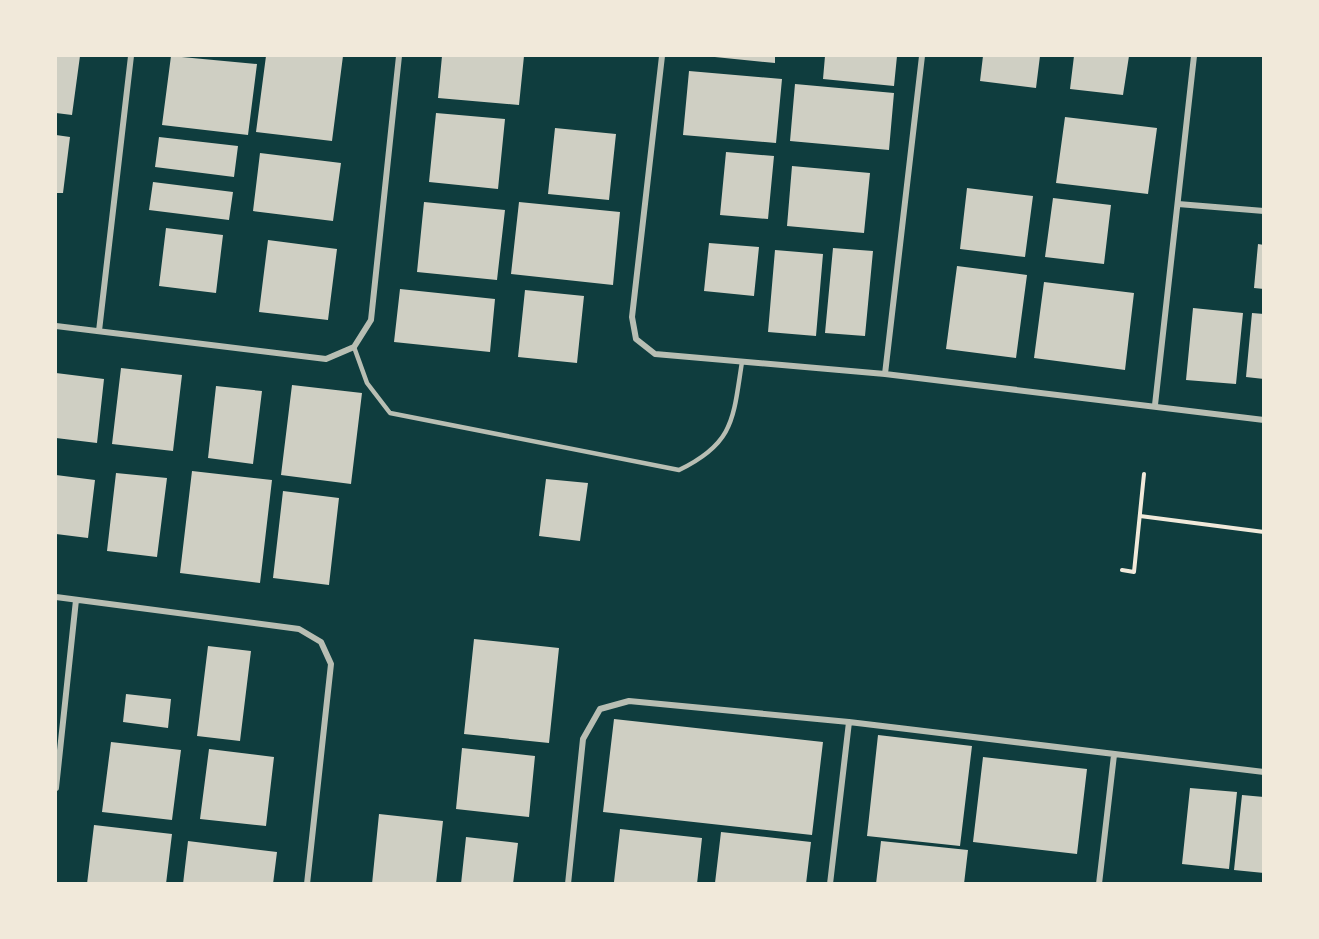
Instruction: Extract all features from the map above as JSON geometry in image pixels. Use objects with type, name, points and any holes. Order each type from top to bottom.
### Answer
[{"type":"street","points":[[99,331],[130,56]]},
{"type":"street","points":[[56,327],[326,360],[354,347],[371,320],[399,56]]},
{"type":"street","points":[[662,56],[632,317],[636,339],[655,354],[885,374],[1155,405],[1263,420]]},
{"type":"street","points":[[885,374],[922,56]]},
{"type":"street","points":[[1155,405],[1194,56]]},
{"type":"street","points":[[1178,204],[1263,212]]},
{"type":"street","points":[[56,597],[298,629],[321,642],[331,664],[308,884]]},
{"type":"street","points":[[56,788],[76,600]]},
{"type":"street","points":[[568,884],[583,739],[600,709],[629,701],[849,722],[1263,772]]},
{"type":"street","points":[[830,884],[849,722]]},
{"type":"street","points":[[1099,884],[1114,755]]},
{"type":"lane","points":[[354,347],[367,383],[390,412],[679,470],[700,460],[714,448],[732,422],[742,362]]},
{"type":"path","points":[[1122,570],[1134,572],[1144,474]]},
{"type":"path","points":[[1140,516],[1263,532]]},
{"type":"building","points":[[56,56],[80,56],[72,115],[56,113]]},
{"type":"building","points":[[171,56],[257,64],[248,135],[162,125]]},
{"type":"building","points":[[266,56],[343,56],[332,141],[256,132]]},
{"type":"building","points":[[442,56],[524,56],[519,105],[438,98]]},
{"type":"building","points":[[705,56],[775,56],[775,63]]},
{"type":"building","points":[[825,56],[897,56],[894,86],[823,79]]},
{"type":"building","points":[[983,56],[1040,56],[1036,88],[980,81]]},
{"type":"building","points":[[1074,56],[1129,56],[1123,95],[1070,89]]},
{"type":"building","points":[[689,71],[782,79],[776,143],[683,135]]},
{"type":"building","points":[[795,84],[894,93],[889,150],[790,141]]},
{"type":"building","points":[[436,113],[505,119],[498,189],[429,182]]},
{"type":"building","points":[[1065,117],[1157,128],[1148,194],[1056,183]]},
{"type":"building","points":[[555,128],[616,134],[609,200],[548,194]]},
{"type":"building","points":[[56,135],[70,137],[63,193],[56,193]]},
{"type":"building","points":[[159,137],[238,146],[234,177],[155,167]]},
{"type":"building","points":[[726,152],[774,156],[768,219],[720,215]]},
{"type":"building","points":[[260,153],[341,163],[333,221],[253,211]]},
{"type":"building","points":[[792,166],[870,173],[864,233],[787,226]]},
{"type":"building","points":[[153,182],[233,192],[229,220],[149,210]]},
{"type":"building","points":[[967,188],[1033,196],[1025,257],[960,249]]},
{"type":"building","points":[[1053,198],[1111,205],[1104,264],[1045,257]]},
{"type":"building","points":[[424,202],[505,210],[497,280],[417,272]]},
{"type":"building","points":[[519,202],[620,212],[613,285],[511,274]]},
{"type":"building","points":[[166,228],[223,235],[216,293],[159,286]]},
{"type":"building","points":[[268,240],[337,249],[328,320],[259,312]]},
{"type":"building","points":[[709,243],[759,247],[754,296],[704,291]]},
{"type":"building","points":[[1258,244],[1264,245],[1264,289],[1254,288]]},
{"type":"building","points":[[833,248],[873,251],[865,336],[825,333]]},
{"type":"building","points":[[775,250],[823,254],[816,336],[768,332]]},
{"type":"building","points":[[957,266],[1027,275],[1016,358],[946,349]]},
{"type":"building","points":[[1044,282],[1134,293],[1125,370],[1034,358]]},
{"type":"building","points":[[400,289],[495,299],[490,352],[394,342]]},
{"type":"building","points":[[525,290],[584,296],[577,363],[518,357]]},
{"type":"building","points":[[1193,308],[1243,313],[1236,384],[1186,380]]},
{"type":"building","points":[[1252,313],[1264,314],[1264,379],[1246,377]]},
{"type":"building","points":[[121,368],[182,375],[173,451],[112,444]]},
{"type":"building","points":[[56,373],[104,379],[97,443],[56,438]]},
{"type":"building","points":[[292,385],[362,393],[351,484],[281,475]]},
{"type":"building","points":[[216,386],[262,391],[253,464],[208,458]]},
{"type":"building","points":[[192,471],[272,480],[260,583],[180,573]]},
{"type":"building","points":[[116,473],[167,478],[157,557],[107,551]]},
{"type":"building","points":[[56,475],[95,480],[88,538],[56,534]]},
{"type":"building","points":[[546,479],[588,483],[580,541],[539,536]]},
{"type":"building","points":[[283,491],[339,498],[329,585],[273,578]]},
{"type":"building","points":[[474,639],[559,648],[549,743],[464,734]]},
{"type":"building","points":[[208,646],[251,651],[240,741],[197,736]]},
{"type":"building","points":[[126,694],[171,699],[168,728],[123,722]]},
{"type":"building","points":[[614,719],[823,742],[812,835],[603,812]]},
{"type":"building","points":[[878,735],[972,746],[960,846],[867,836]]},
{"type":"building","points":[[111,742],[181,750],[172,820],[102,812]]},
{"type":"building","points":[[462,748],[535,756],[529,817],[456,809]]},
{"type":"building","points":[[209,749],[274,757],[266,826],[200,819]]},
{"type":"building","points":[[983,757],[1087,769],[1077,854],[973,842]]},
{"type":"building","points":[[1190,788],[1237,792],[1229,869],[1182,864]]},
{"type":"building","points":[[1242,795],[1264,797],[1264,873],[1234,870]]},
{"type":"building","points":[[379,814],[443,821],[436,884],[372,884]]},
{"type":"building","points":[[94,825],[172,834],[166,884],[87,884]]},
{"type":"building","points":[[620,829],[702,838],[697,884],[614,882]]},
{"type":"building","points":[[721,832],[811,842],[806,884],[715,883]]},
{"type":"building","points":[[466,837],[518,843],[513,884],[461,884]]},
{"type":"building","points":[[188,841],[277,852],[273,884],[183,884]]},
{"type":"building","points":[[881,841],[968,850],[964,884],[876,884]]}]
